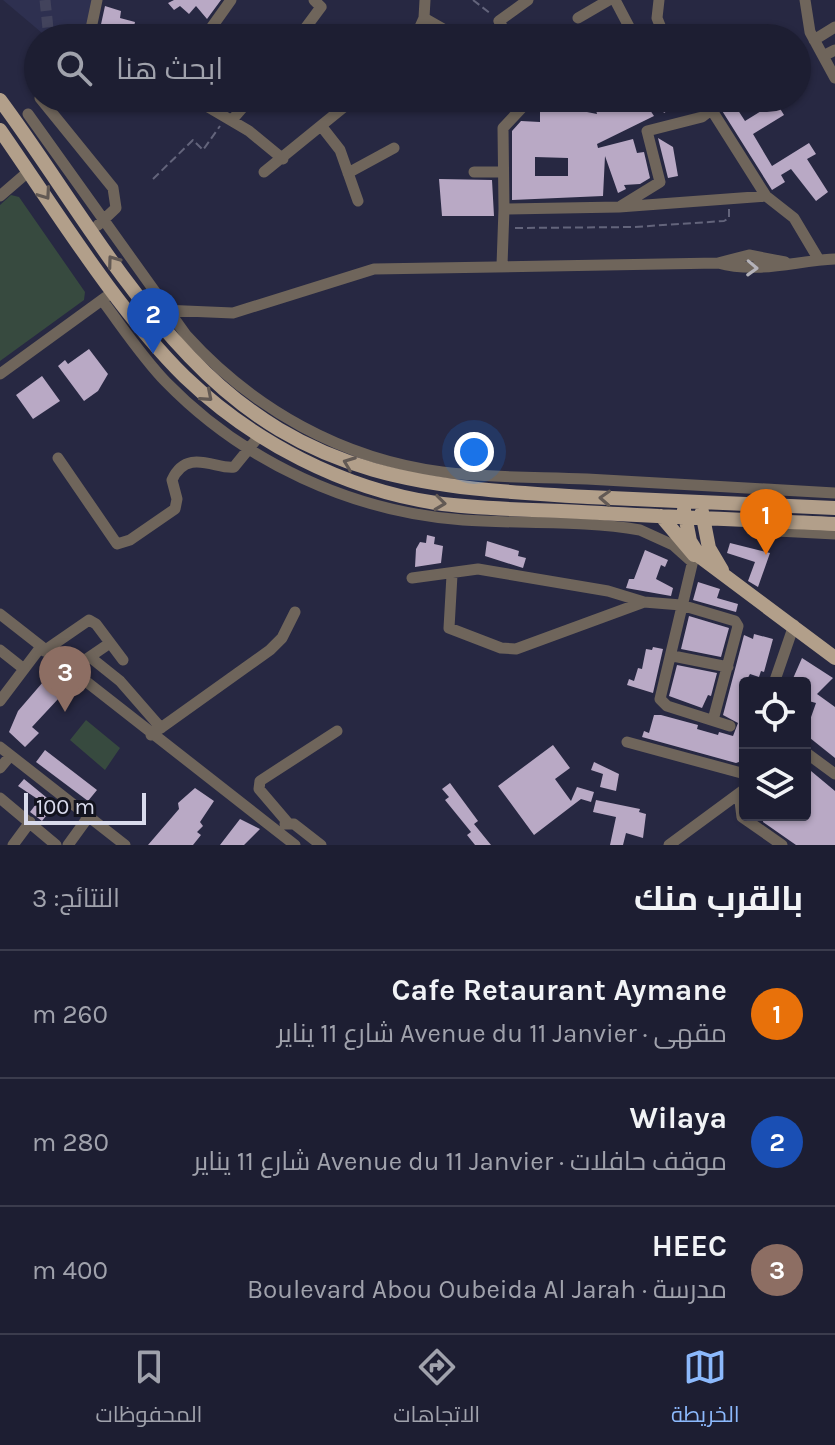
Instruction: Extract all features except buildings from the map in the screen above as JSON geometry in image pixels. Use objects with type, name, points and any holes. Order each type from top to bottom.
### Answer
[{"type":"main road","points":[[0,100],[23,119],[150,309],[188,356],[235,399],[285,432],[351,464],[394,478],[456,489],[835,508]]},
{"type":"main road","points":[[0,130],[154,344],[186,377],[260,435],[333,473],[404,497],[464,505],[733,522],[835,524]]},
{"type":"main road","points":[[680,502],[693,548],[701,559]]},
{"type":"main road","points":[[701,503],[701,559]]},
{"type":"main road","points":[[661,516],[701,559],[835,658]]},
{"type":"main road","points":[[701,559],[733,522]]},
{"type":"street","points":[[92,24],[97,0]]},
{"type":"street","points":[[308,24],[321,7],[314,0]]},
{"type":"street","points":[[421,24],[425,0]]},
{"type":"street","points":[[501,24],[499,21],[528,0]]},
{"type":"street","points":[[578,18],[609,0]]},
{"type":"street","points":[[615,0],[628,24]]},
{"type":"street","points":[[659,0],[659,24]]},
{"type":"street","points":[[806,0],[811,24]]},
{"type":"street","points":[[213,24],[229,1]]},
{"type":"street","points":[[424,18],[434,24]]},
{"type":"street","points":[[811,25],[814,40],[835,78]]},
{"type":"street","points":[[814,40],[835,27]]},
{"type":"street","points":[[823,56],[835,50]]},
{"type":"street","points":[[23,119],[30,112]]},
{"type":"street","points":[[53,112],[113,188],[116,208],[97,226],[214,365],[256,398],[300,426],[349,448],[444,472],[835,493]]},
{"type":"street","points":[[218,112],[283,159]]},
{"type":"street","points":[[230,119],[237,112]]},
{"type":"street","points":[[264,172],[339,112]]},
{"type":"street","points":[[502,265],[504,124],[516,112]]},
{"type":"street","points":[[619,207],[660,182],[647,131],[702,117],[708,112]]},
{"type":"street","points":[[712,112],[766,196],[794,218],[819,260]]},
{"type":"street","points":[[322,127],[335,142],[358,201]]},
{"type":"street","points":[[348,173],[394,148]]},
{"type":"street","points":[[0,196],[29,171]]},
{"type":"street","points":[[474,172],[503,172]]},
{"type":"street","points":[[504,209],[619,207],[766,196]]},
{"type":"street","points":[[150,309],[233,313],[374,269],[718,263],[749,255],[785,262],[835,259]]},
{"type":"street","points":[[0,374],[115,291]]},
{"type":"street","points":[[102,300],[167,383],[199,413],[250,449],[324,489],[382,507],[461,520],[640,530],[701,559],[681,605],[673,656],[660,699],[667,706],[730,726]]},
{"type":"street","points":[[58,458],[117,544],[130,540],[175,509],[172,477],[176,473],[202,460],[232,468],[260,435]]},
{"type":"street","points":[[678,484],[680,502]]},
{"type":"street","points":[[768,521],[777,531],[835,534]]},
{"type":"street","points":[[412,578],[452,575],[478,569],[504,572],[644,602],[681,605],[737,623],[713,720]]},
{"type":"street","points":[[452,575],[449,628],[512,650],[644,602]]},
{"type":"street","points":[[156,731],[270,650],[282,638],[295,612]]},
{"type":"street","points":[[0,614],[69,671],[156,731],[295,845]]},
{"type":"street","points":[[0,701],[42,650],[89,620],[96,624],[123,660]]},
{"type":"street","points":[[776,677],[794,625]]},
{"type":"street","points":[[69,671],[110,643]]},
{"type":"street","points":[[0,650],[24,669]]},
{"type":"street","points":[[673,656],[728,667]]},
{"type":"street","points":[[90,657],[120,681],[156,731]]},
{"type":"street","points":[[321,845],[288,823],[259,789],[260,781],[337,731]]},
{"type":"street","points":[[627,742],[739,772]]},
{"type":"street","points":[[0,747],[125,845]]},
{"type":"street","points":[[0,768],[10,756]]},
{"type":"street","points":[[811,756],[835,774]]},
{"type":"street","points":[[669,845],[739,793]]},
{"type":"street","points":[[3,805],[30,822],[56,845]]},
{"type":"street","points":[[68,845],[89,816]]},
{"type":"street","points":[[749,821],[782,845]]},
{"type":"street","points":[[13,845],[30,822]]},
{"type":"street","points":[[275,829],[288,823]]},
{"type":"street","points":[[759,845],[770,837]]},
{"type":"path","points":[[473,0],[499,21]]},
{"type":"path","points":[[153,179],[193,140],[203,150],[230,119]]},
{"type":"path","points":[[504,227],[634,227],[724,221],[729,216],[727,199]]},
{"type":"shaded area","points":[[3,0],[94,0],[90,24],[31,24]]},
{"type":"green space","points":[[11,195],[19,197],[85,292],[84,300],[0,361],[0,205]]},
{"type":"green space","points":[[86,720],[120,748],[105,770],[70,740]]},
{"type":"tunnel","points":[[45,0],[48,24]]},
{"type":"place","name":"Wilaya","points":[[153,354]]},
{"type":"place","name":"Cafe Retaurant Aymane","points":[[766,555]]},
{"type":"place","name":"HEEC","points":[[65,712]]}]
